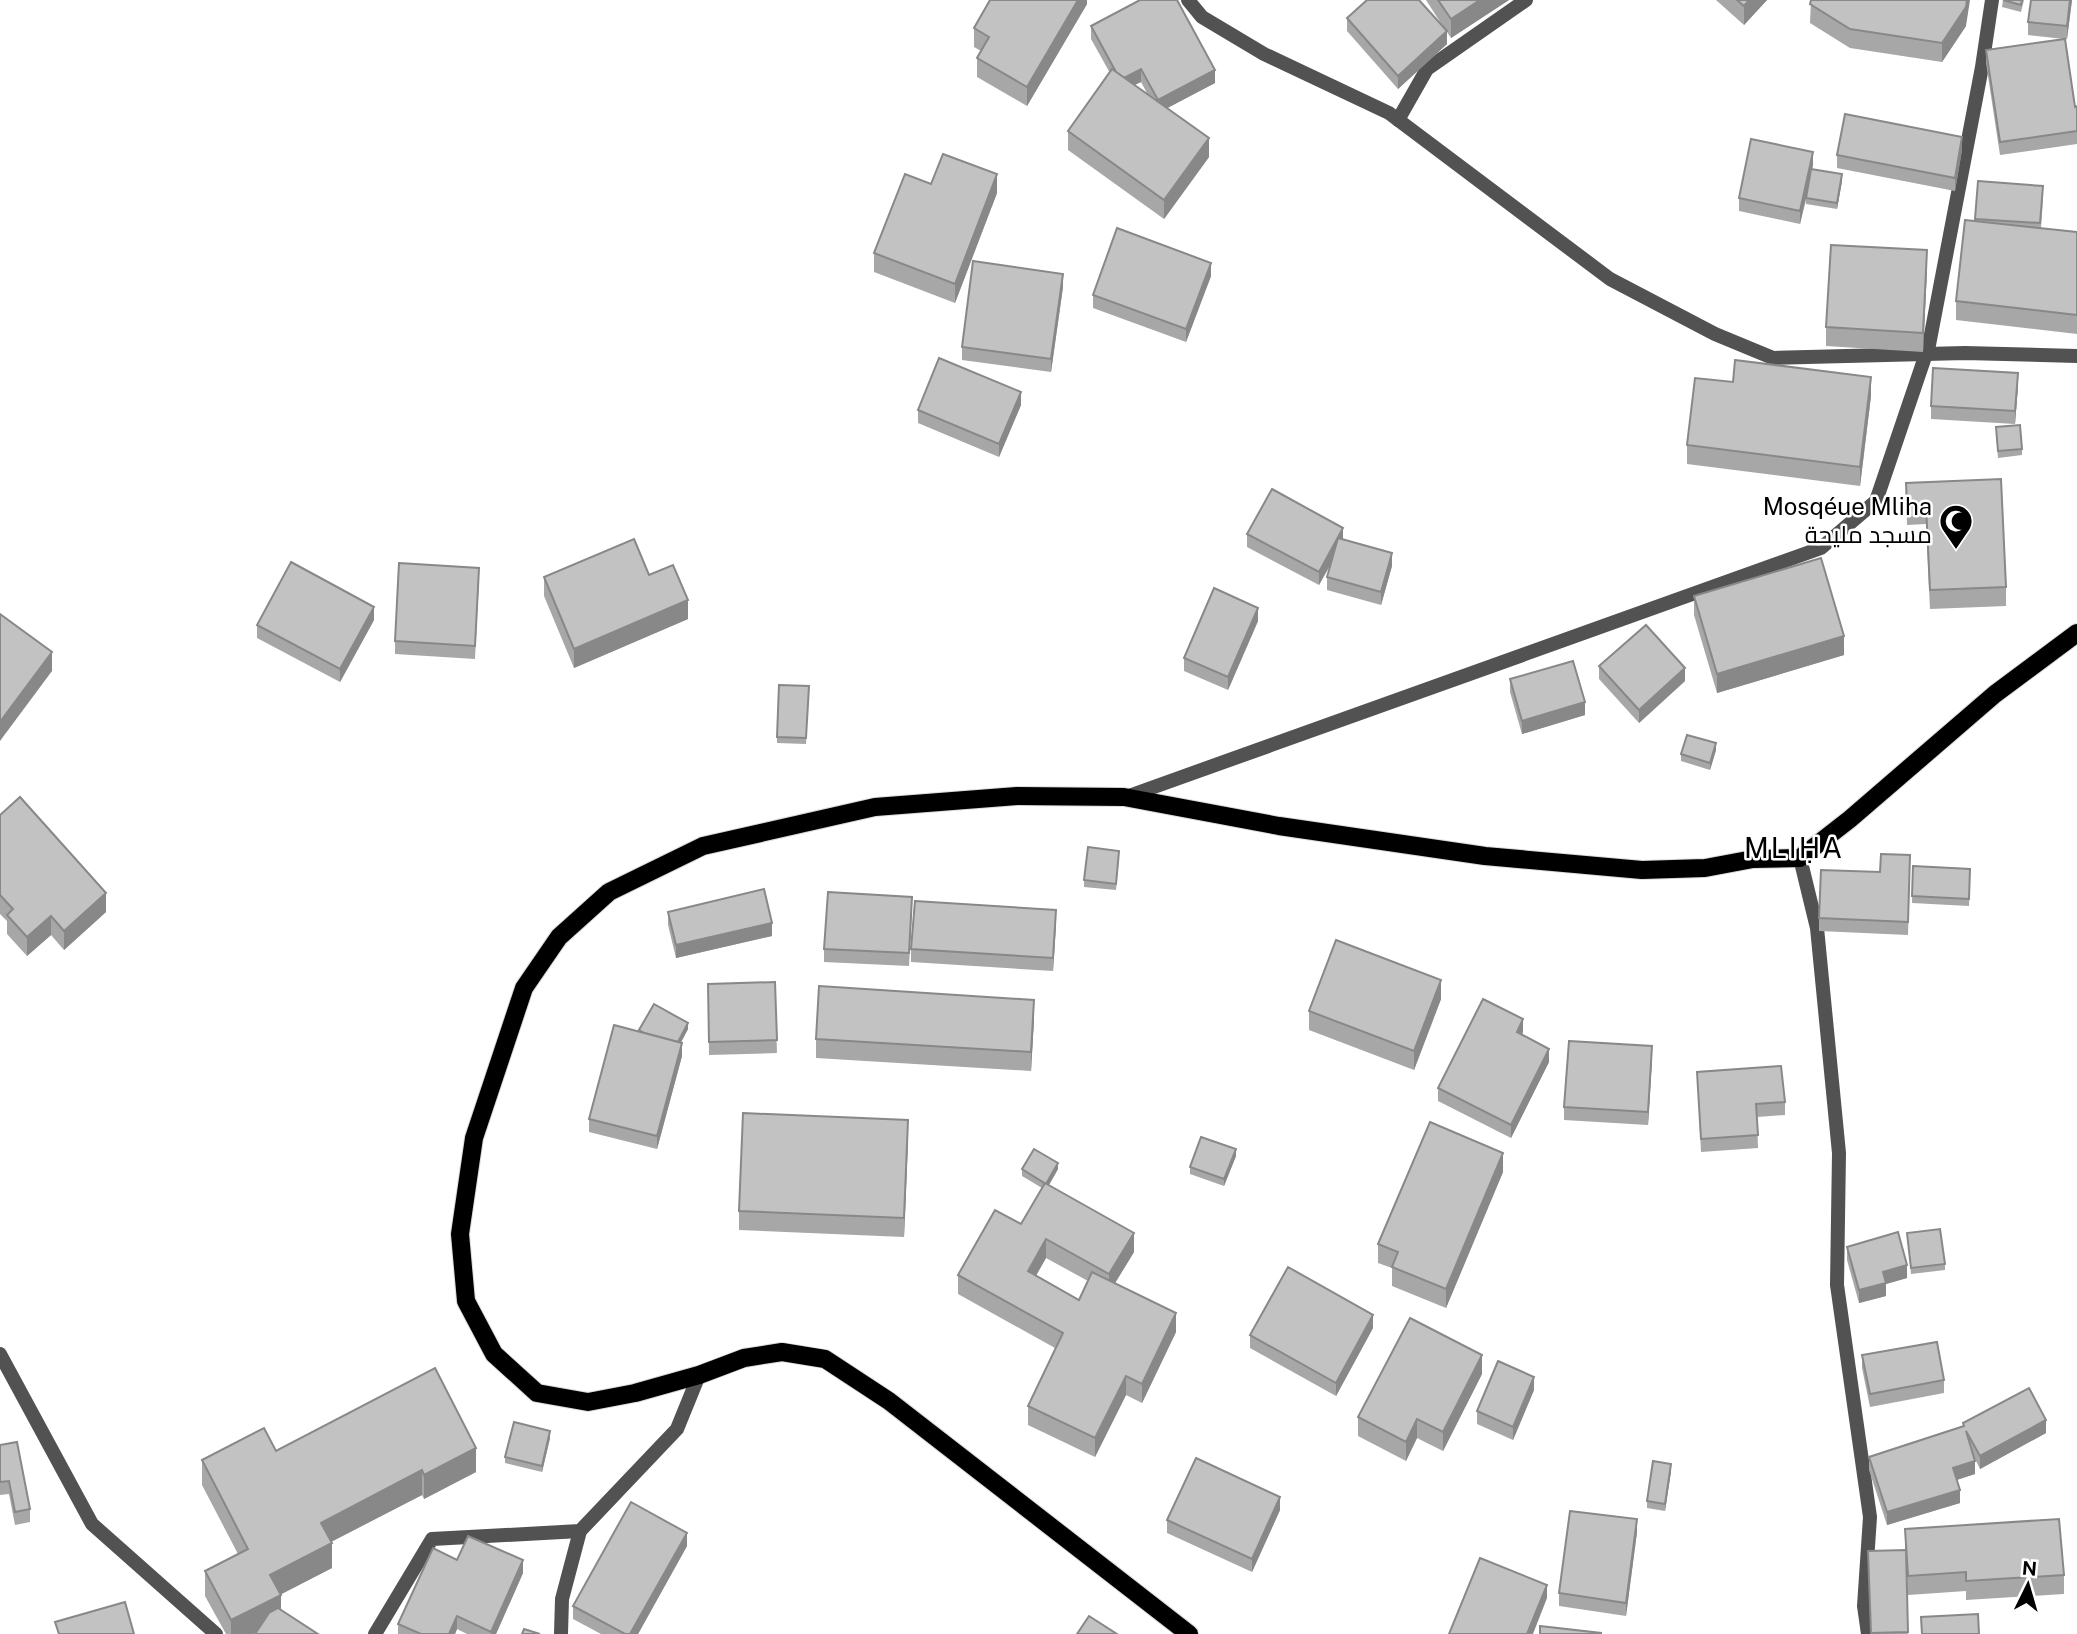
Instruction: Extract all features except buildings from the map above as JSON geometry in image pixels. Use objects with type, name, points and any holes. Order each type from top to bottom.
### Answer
[{"type":"main road","points":[[1189,1634],[889,1401],[825,1359],[782,1352],[744,1358],[699,1375],[635,1393],[588,1402],[537,1393],[494,1354],[466,1301],[460,1234],[474,1138],[524,988],[559,937],[609,892],[703,846],[875,807],[1017,796],[1124,797],[1279,827],[1498,858],[1642,870],[1705,868],[1753,859],[1800,858],[1850,819],[1995,694],[2077,633]]},
{"type":"street","points":[[1188,0],[1202,17],[1265,54],[1389,113],[1610,279],[1715,334],[1773,358],[1965,353],[2077,356]]},
{"type":"street","points":[[1398,120],[1427,69],[1526,0]]},
{"type":"street","points":[[1124,797],[1821,548],[1876,501],[1929,345],[1980,80],[1992,0]]},
{"type":"street","points":[[1800,858],[1817,928],[1839,1153],[1837,1285],[1870,1517],[1864,1606],[1868,1634]]},
{"type":"street","points":[[0,1354],[92,1524],[216,1634]]},
{"type":"street","points":[[561,1634],[562,1599],[580,1531],[677,1429],[699,1375]]},
{"type":"street","points":[[375,1634],[432,1539],[580,1531]]},
{"type":"place","name":"Mosqéue Mliha مسجد مليحة","points":[[1956,551]]},
{"type":"district","name":"MLIḤA","points":[[1794,848]]}]
